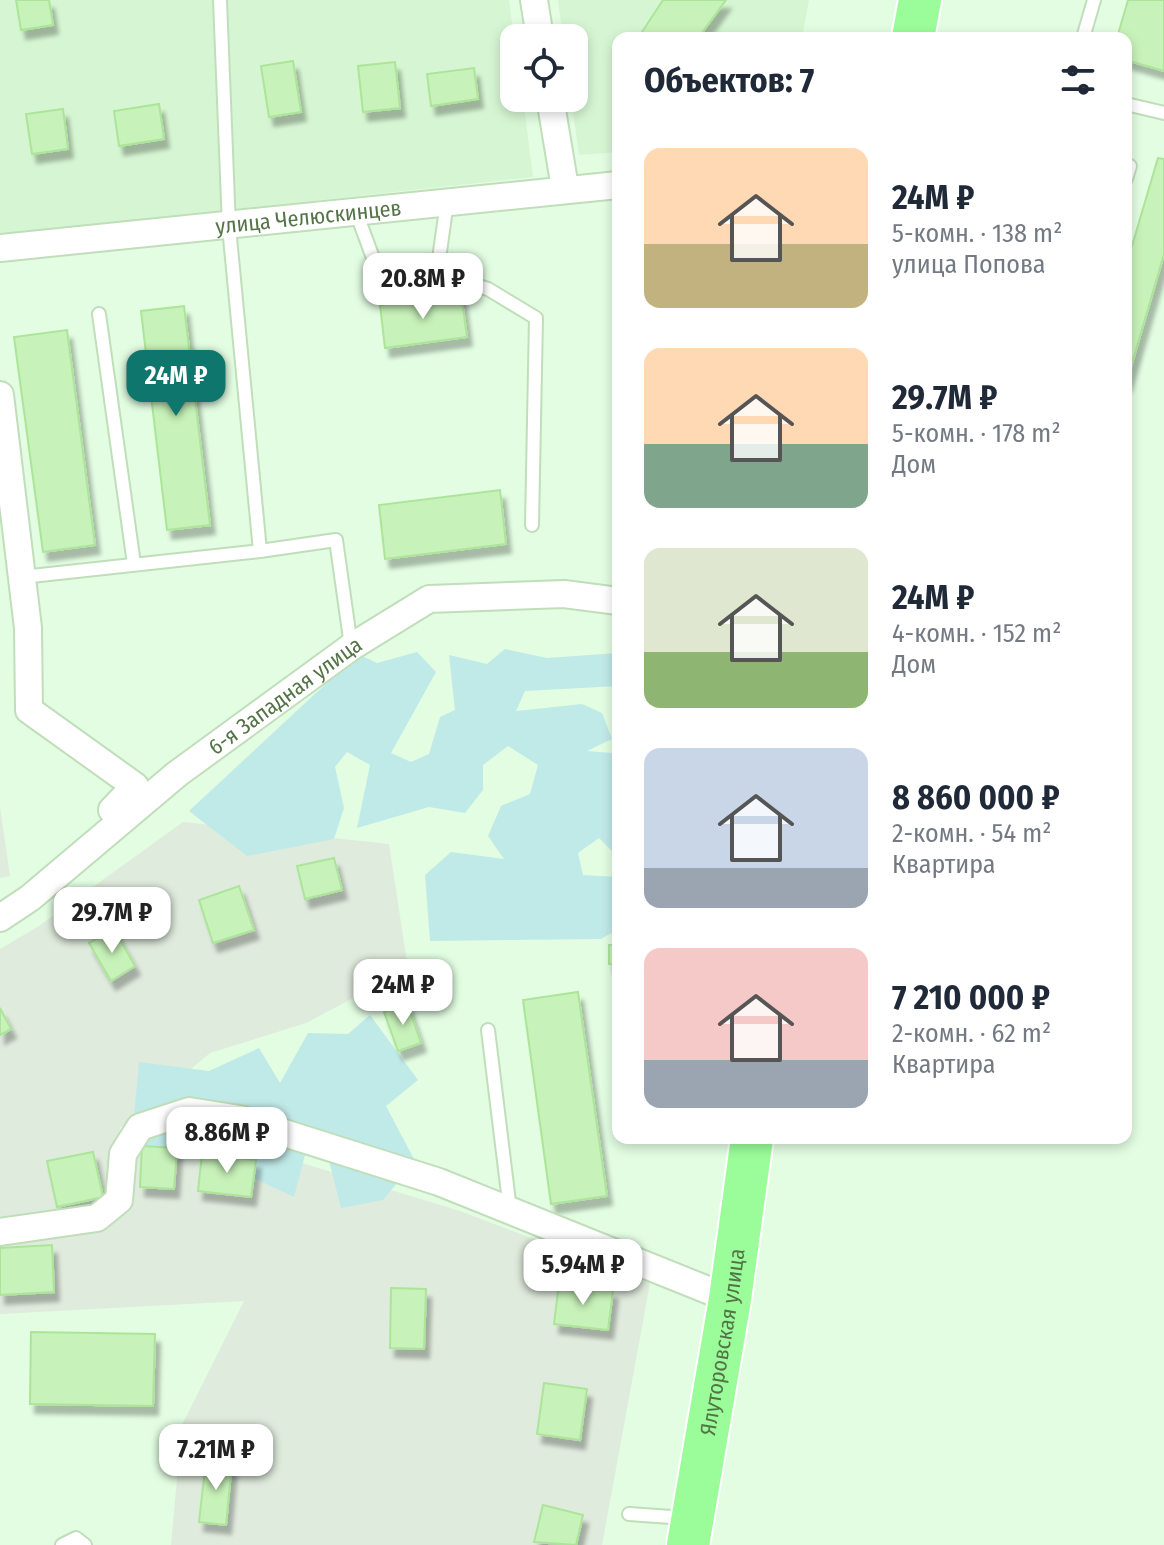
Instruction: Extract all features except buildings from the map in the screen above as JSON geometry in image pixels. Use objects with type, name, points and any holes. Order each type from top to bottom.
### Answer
[{"type":"main road","points":[[914,32],[920,0]]},
{"type":"main road","name":"Ялуторовская улица","points":[[690,1532],[730,1299],[751,1144]]},
{"type":"street","points":[[534,0],[538,24]]},
{"type":"street","points":[[552,112],[565,188]]},
{"type":"street","name":"улица Челюскинцев","points":[[0,248],[229,227],[565,188],[612,185]]},
{"type":"street","points":[[0,395],[28,628],[29,710],[135,786],[30,898]]},
{"type":"street","name":"6-я Западная улица","points":[[0,918],[30,898],[177,774],[351,647],[429,599],[564,594],[612,600]]},
{"type":"street","points":[[0,1232],[97,1218],[119,1200],[123,1154],[140,1127],[189,1111],[240,1119],[439,1182],[730,1299]]},
{"type":"lane","points":[[220,0],[229,227],[260,551]]},
{"type":"lane","points":[[1085,32],[1094,0]]},
{"type":"lane","points":[[1132,105],[1164,113]]},
{"type":"lane","points":[[437,273],[447,202]]},
{"type":"lane","points":[[356,212],[379,274],[437,273],[488,289],[536,318],[532,525]]},
{"type":"lane","points":[[99,314],[134,564]]},
{"type":"lane","points":[[22,577],[336,540],[351,647]]},
{"type":"lane","points":[[488,1030],[510,1210]]},
{"type":"lane","points":[[629,1514],[690,1532]]},
{"type":"lane","points":[[62,1545],[76,1538],[85,1545]]},
{"type":"shaded area","points":[[0,0],[509,0],[512,24],[500,24],[500,112],[525,112],[533,177],[0,235]]},
{"type":"shaded area","points":[[558,0],[809,0],[803,32],[612,32],[612,152],[579,155],[573,112],[588,112],[588,24],[561,24]]},
{"type":"shaded area","points":[[505,649],[547,658],[612,653],[612,686],[525,691],[516,711],[582,704],[602,713],[612,739],[587,751],[612,753],[612,851],[599,838],[578,853],[583,875],[612,877],[612,933],[601,939],[430,941],[425,875],[451,852],[504,859],[488,836],[501,806],[530,794],[538,765],[508,746],[483,765],[483,790],[465,813],[429,807],[357,828],[370,765],[347,752],[335,767],[344,808],[334,839],[247,856],[189,811],[358,654],[377,663],[417,652],[436,672],[391,753],[411,762],[429,754],[440,717],[455,710],[449,655],[487,664]]},
{"type":"shaded area","points":[[0,807],[10,876],[0,878]]},
{"type":"shaded area","points":[[183,822],[389,844],[408,969],[306,1023],[210,1053],[120,1128],[113,1196],[92,1214],[0,1226],[0,949],[39,926]]},
{"type":"shaded area","points":[[370,1015],[418,1080],[386,1106],[415,1161],[383,1200],[341,1208],[328,1157],[305,1155],[294,1197],[230,1167],[224,1119],[166,1171],[131,1149],[139,1062],[209,1071],[259,1048],[280,1083],[308,1033],[348,1034]]},
{"type":"shaded area","points":[[140,1137],[219,1138],[460,1211],[650,1283],[602,1545],[171,1545],[182,1425],[244,1301],[0,1314],[0,1238],[100,1225]]}]
